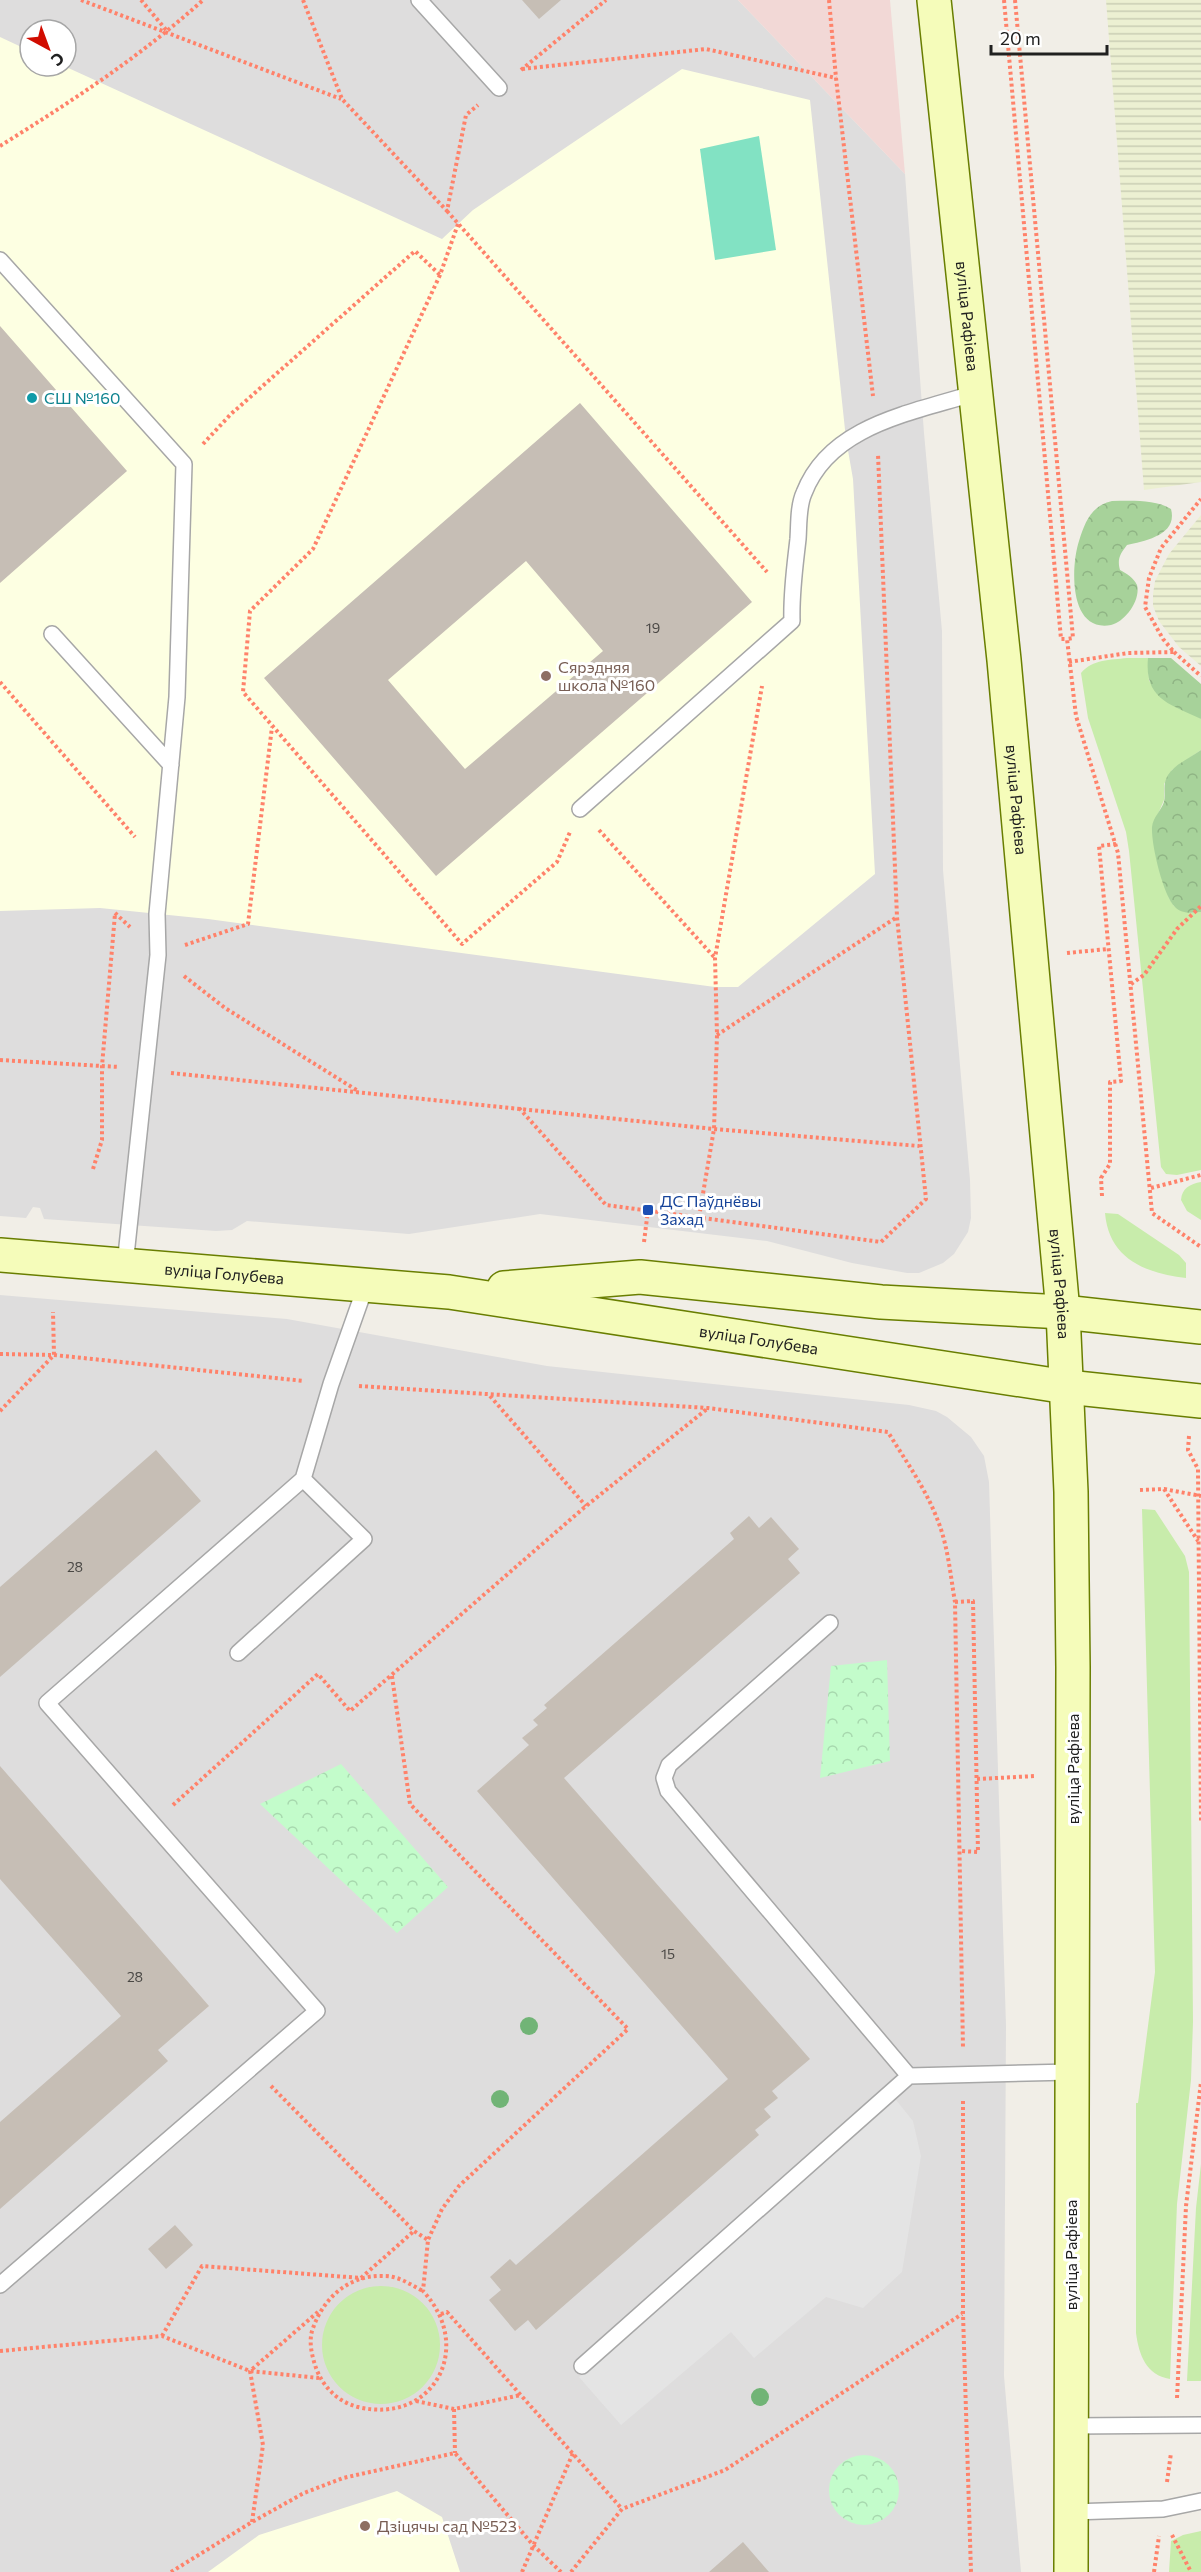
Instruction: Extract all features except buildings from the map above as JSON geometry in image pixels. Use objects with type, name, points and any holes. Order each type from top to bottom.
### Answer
[{"type":"main road","name":"вуліца Рафіева","points":[[934,0],[1004,660],[1064,1312],[1071,1492],[1073,1774],[1071,2572]]},
{"type":"main road","name":"вуліца Голубева","points":[[0,1255],[449,1292],[1067,1387],[1201,1401]]},
{"type":"main road","name":"вуліца Голубева","points":[[449,1292],[639,1277],[881,1302],[1064,1312],[1201,1327]]},
{"type":"lane","points":[[419,0],[499,88]]},
{"type":"lane","points":[[0,260],[184,464],[177,697],[157,914],[158,954],[126,1265]]},
{"type":"lane","points":[[580,809],[792,621],[791,598],[803,495],[821,461],[846,439],[877,424],[975,393]]},
{"type":"lane","points":[[52,634],[171,765]]},
{"type":"lane","points":[[0,2285],[317,2011],[47,1703],[303,1479],[331,1384],[366,1285]]},
{"type":"lane","points":[[238,1653],[364,1539],[303,1479]]},
{"type":"lane","points":[[830,1623],[669,1765],[664,1778],[668,1791],[909,2076]]},
{"type":"lane","points":[[582,2366],[909,2076],[1071,2072]]},
{"type":"lane","points":[[1071,2426],[1201,2425]]},
{"type":"lane","points":[[1072,2512],[1163,2514],[1201,2501]]},
{"type":"path","points":[[81,0],[342,99]]},
{"type":"path","points":[[141,0],[167,32]]},
{"type":"path","points":[[0,146],[100,83],[167,32],[203,0]]},
{"type":"path","points":[[303,0],[342,99],[458,224],[791,598]]},
{"type":"path","points":[[447,212],[466,116],[606,0]]},
{"type":"path","points":[[519,1108],[606,1205],[881,1242],[926,1199],[897,917],[877,424],[836,78],[829,0]]},
{"type":"path","points":[[1004,0],[1061,639],[1067,639],[1073,638],[1015,0]]},
{"type":"path","points":[[522,69],[705,49],[836,78]]},
{"type":"path","points":[[458,224],[440,275],[313,549],[250,611],[243,692],[462,944],[557,862],[580,809],[715,958]]},
{"type":"path","points":[[184,464],[231,414],[415,250],[440,275]]},
{"type":"path","points":[[1201,499],[1161,548],[1149,578],[1145,607],[1163,639],[1201,676]]},
{"type":"path","points":[[1067,639],[1078,721],[1116,844],[1152,1213],[1201,1247]]},
{"type":"path","points":[[699,1216],[714,1130],[717,1035],[715,958],[770,641]]},
{"type":"path","points":[[1069,662],[1128,653],[1174,652]]},
{"type":"path","points":[[0,682],[161,867]]},
{"type":"path","points":[[158,954],[248,924],[273,726]]},
{"type":"path","points":[[1102,1196],[1101,1178],[1110,1164],[1110,1082],[1121,1081],[1099,846],[1116,844]]},
{"type":"path","points":[[1131,984],[1144,975],[1177,929],[1201,906]]},
{"type":"path","points":[[93,1168],[102,1140],[102,1066],[115,913],[158,954],[225,1008],[361,1093]]},
{"type":"path","points":[[717,1035],[897,917]]},
{"type":"path","points":[[0,1060],[146,1070],[714,1130],[919,1146]]},
{"type":"path","points":[[1151,1188],[1201,1175]]},
{"type":"path","points":[[0,1411],[54,1355],[53,1312]]},
{"type":"path","points":[[0,1354],[54,1355],[331,1384],[490,1396],[708,1408],[888,1432],[926,1493],[937,1518],[948,1556],[955,1602],[963,2076],[963,2313],[971,2572]]},
{"type":"path","points":[[490,1396],[586,1506]]},
{"type":"path","points":[[152,1823],[318,1674],[350,1711],[586,1506],[708,1408]]},
{"type":"path","points":[[1190,1432],[1188,1450],[1198,1468],[1199,1496],[1201,1822]]},
{"type":"path","points":[[1140,1490],[1164,1489],[1199,1496]]},
{"type":"path","points":[[1164,1489],[1200,1544]]},
{"type":"path","points":[[955,1602],[973,1601],[977,1779],[978,1852],[960,1851]]},
{"type":"path","points":[[391,1675],[410,1804],[628,2029],[459,2186],[442,2210],[428,2240],[423,2291]]},
{"type":"path","points":[[977,1779],[1073,1774]]},
{"type":"path","points":[[252,2067],[414,2231],[428,2240]]},
{"type":"path","points":[[1154,2572],[1175,2426],[1186,2206],[1201,2082]]},
{"type":"path","points":[[250,2371],[320,2311],[339,2289],[361,2278],[414,2231]]},
{"type":"path","points":[[162,2336],[202,2266],[361,2278],[385,2276],[402,2280],[423,2291],[441,2314],[447,2338],[445,2362],[433,2386],[416,2401],[400,2408],[377,2412],[347,2404],[333,2395],[319,2378],[312,2354],[311,2332],[320,2311]]},
{"type":"path","points":[[441,2314],[447,2312],[622,2509]]},
{"type":"path","points":[[571,2572],[622,2509],[725,2470],[963,2313]]},
{"type":"path","points":[[0,2351],[162,2336],[250,2371],[319,2378]]},
{"type":"path","points":[[250,2371],[263,2445],[252,2522]]},
{"type":"path","points":[[416,2401],[454,2409],[521,2395]]},
{"type":"path","points":[[454,2409],[455,2454],[533,2546],[561,2572]]},
{"type":"path","points":[[522,2572],[573,2453]]},
{"type":"path","points":[[171,2572],[304,2493],[343,2478],[455,2454]]},
{"type":"path","points":[[1163,2514],[1191,2572]]},
{"type":"shaded area","points":[[0,0],[738,0],[905,174],[924,433],[942,631],[943,870],[970,1180],[971,1218],[968,1232],[954,1254],[943,1263],[919,1273],[907,1273],[852,1263],[767,1241],[540,1214],[409,1234],[247,1221],[232,1230],[216,1231],[44,1219],[40,1208],[33,1207],[26,1218],[0,1216]]},
{"type":"shaded area","points":[[738,0],[890,0],[905,174]]},
{"type":"shaded area","points":[[1106,0],[1201,0],[1201,482],[1144,490]]},
{"type":"shaded area","name":"Сярэдняя школа №160","points":[[0,37],[18,45],[18,78],[78,78],[78,72],[442,239],[473,210],[682,69],[810,100],[846,439],[853,479],[875,874],[738,987],[715,987],[208,919],[100,908],[0,911]]},
{"type":"shaded area","points":[[1201,515],[1201,666],[1179,647],[1159,621],[1153,606],[1153,594],[1155,581],[1169,554]]},
{"type":"shaded area","points":[[0,1295],[287,1319],[547,1366],[909,1405],[936,1411],[971,1437],[984,1456],[989,1482],[1006,2026],[1004,2376],[1021,2572],[0,2572]]},
{"type":"shaded area","points":[[896,2100],[913,2121],[921,2156],[902,2272],[863,2308],[826,2297],[754,2358],[731,2332],[621,2425],[579,2377]]},
{"type":"shaded area","name":"Дзіцячы сад №523","points":[[397,2491],[442,2517],[460,2572],[208,2572],[259,2535]]},
{"type":"green space","points":[[759,136],[776,250],[715,260],[700,149]]},
{"type":"green space","points":[[1112,501],[1142,501],[1157,504],[1171,509],[1172,518],[1165,531],[1151,539],[1127,545],[1121,554],[1119,566],[1120,570],[1136,582],[1137,597],[1131,610],[1122,620],[1111,625],[1097,625],[1087,619],[1076,595],[1074,580],[1076,552],[1090,516],[1099,507]]},
{"type":"green space","points":[[1127,658],[1148,658],[1149,681],[1201,719],[1201,750],[1172,770],[1164,784],[1164,800],[1152,828],[1156,856],[1169,898],[1174,906],[1191,913],[1201,912],[1201,1170],[1177,1175],[1166,1174],[1161,1167],[1126,832],[1088,718],[1081,673],[1096,663]]},
{"type":"green space","points":[[1148,658],[1171,658],[1201,684],[1201,719],[1170,704],[1155,692],[1150,683]]},
{"type":"green space","points":[[1201,750],[1201,912],[1187,912],[1175,907],[1166,892],[1156,857],[1152,827],[1164,802],[1166,778],[1179,764]]},
{"type":"green space","points":[[1201,1182],[1201,1220],[1187,1211],[1181,1200],[1187,1187]]},
{"type":"green space","points":[[1105,1213],[1118,1214],[1179,1255],[1186,1263],[1186,1278],[1157,1272],[1132,1261],[1114,1242],[1108,1229]]},
{"type":"green space","points":[[1142,1509],[1155,1510],[1185,1556],[1189,1572],[1193,2022],[1191,2080],[1177,2204],[1170,2379],[1155,2373],[1145,2363],[1136,2333],[1136,2103],[1138,2103],[1155,1972]]},
{"type":"green space","points":[[887,1660],[890,1761],[820,1778],[831,1666]]},
{"type":"green space","points":[[341,1764],[448,1887],[397,1933],[260,1804]]},
{"type":"green space","points":[[1201,2164],[1201,2381],[1187,2381],[1196,2208]]},
{"type":"green space","points":[[381,2286],[404,2290],[423,2303],[436,2322],[440,2345],[436,2368],[423,2387],[404,2400],[381,2404],[358,2400],[339,2387],[326,2368],[322,2345],[326,2322],[339,2303],[358,2290]]},
{"type":"green space","points":[[857,2455],[871,2455],[884,2461],[893,2470],[899,2483],[897,2503],[889,2515],[871,2525],[857,2525],[844,2519],[835,2510],[829,2497],[829,2483],[835,2470],[844,2461]]},
{"type":"green space","points":[[1201,2531],[1201,2572],[1169,2572],[1171,2541],[1183,2535]]},
{"type":"place","name":"СШ №160","points":[[32,398]]},
{"type":"place","name":"Сярэдняя школа №160","points":[[546,676]]},
{"type":"place","name":"ДС Паўднёвы Захад","points":[[648,1210]]},
{"type":"place","name":"Дзіцячы сад №523","points":[[365,2526]]}]
